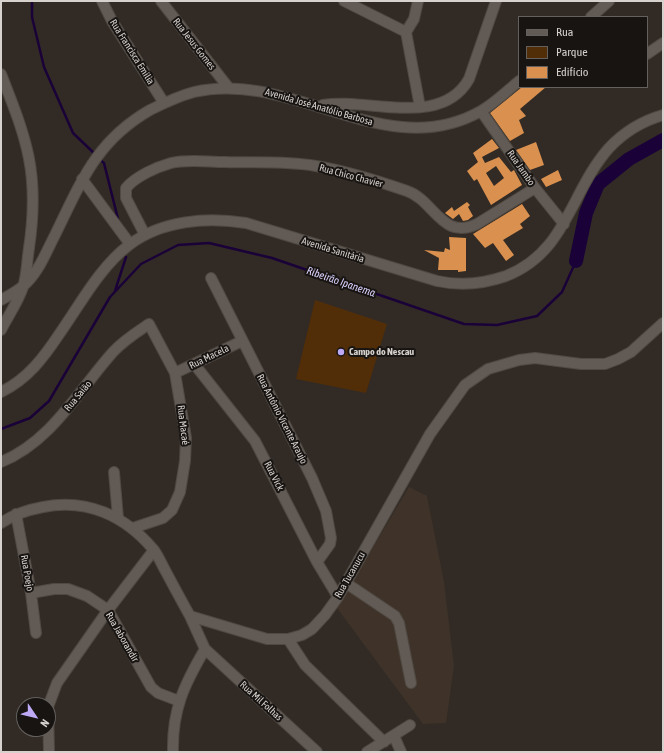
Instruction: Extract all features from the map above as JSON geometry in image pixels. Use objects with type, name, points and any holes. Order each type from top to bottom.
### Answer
[{"type":"street","name":"Rua Francisca Emília","points":[[102,1],[120,33],[164,103]]},
{"type":"street","name":"Rua Jesus Gomes","points":[[161,1],[228,88]]},
{"type":"street","points":[[344,1],[406,32]]},
{"type":"street","points":[[418,1],[414,19],[406,32],[420,107]]},
{"type":"street","points":[[319,106],[340,104],[420,107],[452,98],[466,84],[496,1]]},
{"type":"street","points":[[592,16],[609,1]]},
{"type":"street","points":[[648,53],[663,43]]},
{"type":"street","points":[[1,74],[26,140],[34,183],[32,224],[23,286],[1,300]]},
{"type":"street","name":"Avenida José Anatólio Barbosa","points":[[82,179],[101,151],[125,126],[164,103],[192,93],[228,88],[275,94],[373,123],[402,128],[434,126],[454,121],[481,111],[518,82]]},
{"type":"street","name":"Rua Jambo","points":[[481,111],[535,188],[564,224]]},
{"type":"street","name":"Avenida Sanitária","points":[[1,392],[29,374],[44,356],[99,276],[130,244],[144,236],[188,222],[205,220],[246,223],[444,283],[468,284],[492,281],[527,265],[541,254],[554,240],[594,170],[608,150],[630,131],[663,115]]},
{"type":"street","name":"Rua Chico Chavier","points":[[144,236],[125,194],[128,185],[162,166],[180,162],[285,163],[317,166],[408,192],[420,199],[444,223],[460,228],[469,228],[478,224],[535,188]]},
{"type":"street","points":[[1,330],[23,286],[42,260],[82,179],[130,244]]},
{"type":"street","name":"Rua Antônio Vicente Araujo","points":[[211,278],[312,478],[326,512],[331,541],[317,562]]},
{"type":"street","name":"Rua Tucanucu","points":[[190,616],[267,639],[288,639],[312,629],[325,615],[338,596],[430,434],[450,403],[465,385],[477,375],[504,363],[535,358],[581,364],[605,364],[631,352],[663,323]]},
{"type":"street","name":"Rua Macaé","points":[[133,528],[166,516],[175,506],[180,492],[185,461],[186,438],[175,373],[150,324]]},
{"type":"street","name":"Rua Saião","points":[[1,462],[14,455],[44,433],[74,400],[113,352],[131,336],[150,324]]},
{"type":"street","name":"Rua Macela","points":[[175,373],[242,341]]},
{"type":"street","name":"Rua Vick","points":[[194,365],[255,441],[317,562],[338,596]]},
{"type":"street","points":[[114,472],[118,518]]},
{"type":"street","points":[[1,523],[16,514],[53,505],[69,504],[91,507],[118,518],[133,528],[154,550],[190,616],[204,649],[179,701],[173,740],[173,752]]},
{"type":"street","name":"Rua Poejo","points":[[16,514],[31,593],[36,633]]},
{"type":"street","points":[[49,752],[48,707],[57,683],[108,610],[154,550]]},
{"type":"street","points":[[346,583],[396,616],[400,623],[410,683]]},
{"type":"street","name":"Rua Jaborandir","points":[[31,593],[54,589],[68,589],[87,596],[108,610],[151,687],[158,693],[179,701]]},
{"type":"street","points":[[288,639],[305,666],[384,742]]},
{"type":"street","name":"Rua Mil Folhas","points":[[204,649],[318,752]]},
{"type":"street","points":[[367,752],[410,725]]},
{"type":"street","points":[[394,736],[401,752]]},
{"type":"shaded area","points":[[409,487],[427,496],[444,582],[454,666],[446,723],[423,724],[337,608]]},
{"type":"green space","name":"Campo do Nescau","points":[[315,300],[387,324],[366,393],[296,379]]},
{"type":"building","points":[[521,88],[545,88],[520,109],[526,116],[519,120],[524,133],[510,141],[490,113]]},
{"type":"building","points":[[492,139],[499,148],[482,157],[485,163],[499,157],[511,172],[514,170],[522,185],[491,205],[477,179],[474,181],[467,171],[478,162],[473,153]],"holes":[[[496,166],[504,178],[494,186],[486,173]]]},
{"type":"building","points":[[536,142],[544,165],[530,170],[516,150]]},
{"type":"building","points":[[558,170],[562,180],[546,187],[541,179]]},
{"type":"building","points":[[467,202],[470,205],[468,207],[473,216],[468,220],[463,221],[459,214],[453,219],[445,213],[452,207],[454,211]]},
{"type":"building","points":[[522,204],[530,216],[520,224],[523,228],[503,240],[514,255],[506,261],[493,243],[485,248],[473,234]]},
{"type":"building","points":[[449,237],[466,238],[466,271],[458,272],[458,270],[438,270],[439,258],[424,250],[444,252],[445,248],[450,250]]},
{"type":"waterway","points":[[32,1],[32,17],[44,67],[73,133],[96,155]]},
{"type":"waterway","name":"Ribeirão Ipanema","points":[[576,261],[586,213],[598,184],[629,159],[663,140]]},
{"type":"waterway","points":[[99,159],[104,163],[118,219]]},
{"type":"waterway","name":"Ribeirão Ipanema","points":[[1,429],[30,418],[49,401],[110,297],[141,264],[178,245],[209,243],[272,258],[464,324],[497,325],[537,316],[562,292],[576,261]]},
{"type":"waterway","points":[[115,291],[126,257]]},
{"type":"place","name":"Campo do Nescau","points":[[341,352]]}]
